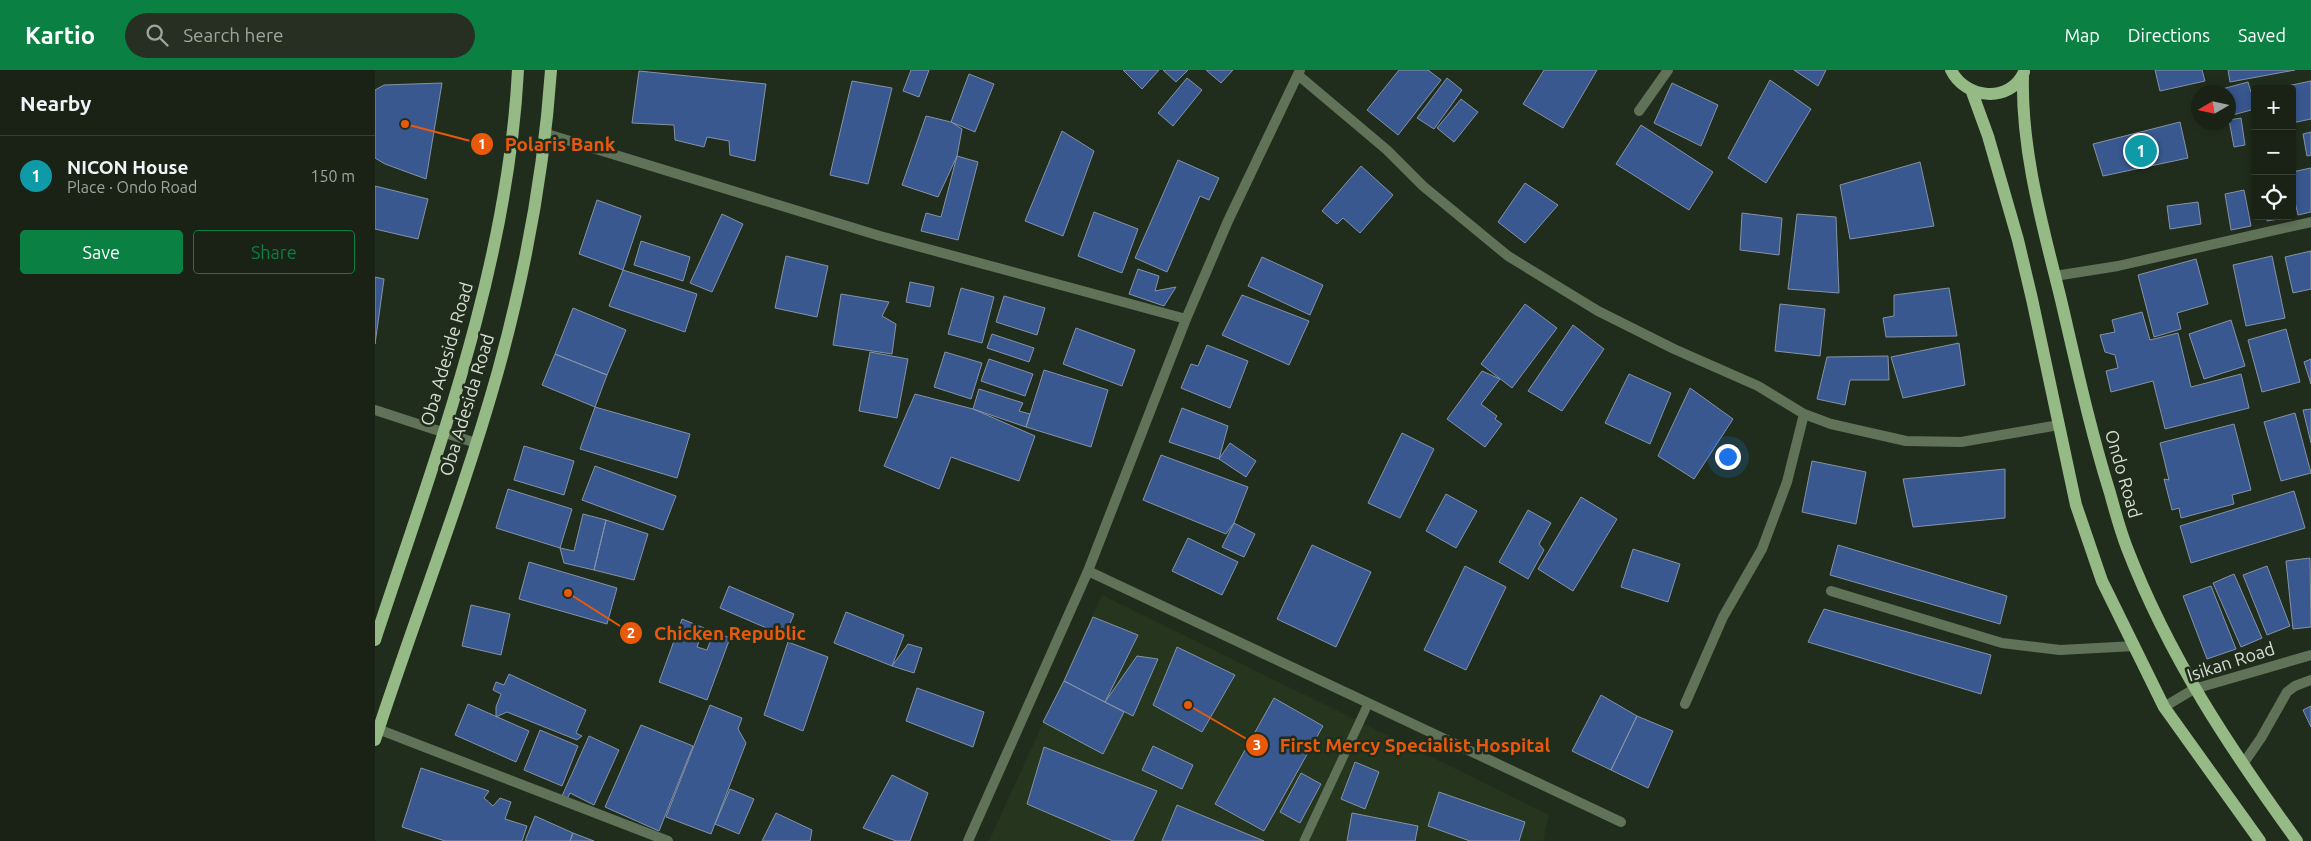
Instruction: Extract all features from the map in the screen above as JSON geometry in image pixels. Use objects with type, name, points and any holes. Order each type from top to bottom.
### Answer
[{"type":"main road","name":"Oba Adeside Road","points":[[375,640],[444,432],[474,329],[505,198],[516,108],[518,70]]},
{"type":"main road","name":"Oba Adesida Road","points":[[376,732],[476,443],[498,371],[517,294],[547,134],[551,70]]},
{"type":"main road","points":[[1951,70],[1960,83],[1972,92],[1986,95],[2000,93],[2013,86],[2024,73]]},
{"type":"main road","name":"Ondo Road","points":[[2024,73],[2022,107],[2032,173],[2096,448],[2126,546],[2157,618],[2194,689],[2243,764],[2297,841]]},
{"type":"main road","points":[[1972,92],[1988,136],[2018,240],[2076,505],[2102,581],[2164,706],[2259,841]]},
{"type":"street","points":[[1639,111],[1668,70]]},
{"type":"street","points":[[968,841],[1088,572],[1186,319],[1228,222],[1299,72],[1387,150],[1423,186],[1508,256],[1598,311],[1674,349],[1758,386],[1804,414],[1831,424],[1906,441],[1961,442],[2059,425]]},
{"type":"street","points":[[547,134],[881,236],[1186,319]]},
{"type":"street","points":[[2055,276],[2118,266],[2311,222]]},
{"type":"street","points":[[375,410],[476,443]]},
{"type":"street","points":[[1685,704],[1723,617],[1763,549],[1787,482],[1804,414]]},
{"type":"street","points":[[1088,572],[1621,822]]},
{"type":"street","points":[[1831,591],[2002,643],[2061,650],[2135,646]]},
{"type":"street","name":"Isikan Road","points":[[2164,706],[2194,689],[2311,655]]},
{"type":"street","points":[[2243,764],[2261,738],[2287,692],[2295,686],[2311,680]]},
{"type":"street","points":[[376,732],[668,841]]},
{"type":"lane","points":[[1304,841],[1368,704]]},
{"type":"shaded area","points":[[1102,595],[1549,815],[1543,841],[989,841]]},
{"type":"building","points":[[911,70],[929,70],[919,97],[903,91]]},
{"type":"building","points":[[1123,70],[1159,70],[1142,89]]},
{"type":"building","points":[[1163,70],[1188,70],[1176,82]]},
{"type":"building","points":[[1206,70],[1233,70],[1221,83]]},
{"type":"building","points":[[1399,70],[1428,70],[1441,80],[1398,135],[1367,110]]},
{"type":"building","points":[[1544,70],[1597,70],[1563,128],[1523,104]]},
{"type":"building","points":[[1794,70],[1826,70],[1818,86]]},
{"type":"building","points":[[2155,70],[2202,70],[2205,81],[2160,91]]},
{"type":"building","points":[[2228,70],[2295,70],[2230,82]]},
{"type":"building","points":[[639,71],[766,84],[755,161],[730,155],[729,141],[707,137],[704,147],[675,140],[674,125],[632,123]]},
{"type":"building","points":[[969,74],[994,84],[975,132],[951,122]]},
{"type":"building","points":[[1187,78],[1202,90],[1173,126],[1158,113]]},
{"type":"building","points":[[1447,78],[1462,90],[1434,129],[1417,118]]},
{"type":"building","points":[[1770,80],[1811,109],[1766,183],[1728,158]]},
{"type":"building","points":[[852,81],[892,88],[868,184],[830,175]]},
{"type":"building","points":[[2311,81],[2311,119],[2296,122],[2296,85],[2292,85]]},
{"type":"building","points":[[2248,82],[2251,92],[2251,110],[2236,114],[2236,85]]},
{"type":"building","points":[[442,83],[426,179],[385,164],[375,158],[375,90],[384,85]]},
{"type":"building","points":[[1672,83],[1718,105],[1701,146],[1654,123]]},
{"type":"building","points":[[1461,99],[1478,112],[1454,142],[1437,128]]},
{"type":"building","points":[[926,116],[951,122],[962,129],[957,156],[938,197],[902,185]]},
{"type":"building","points":[[2241,118],[2245,145],[2234,147],[2231,130],[2236,130],[2236,119]]},
{"type":"building","points":[[2180,122],[2188,158],[2103,176],[2093,144]]},
{"type":"building","points":[[1641,125],[1713,172],[1689,210],[1616,164]]},
{"type":"building","points":[[1062,131],[1094,151],[1063,236],[1025,221]]},
{"type":"building","points":[[2311,132],[2311,155],[2307,156],[2303,134]]},
{"type":"building","points":[[957,156],[978,162],[958,240],[921,231],[926,213],[941,217]]},
{"type":"building","points":[[1178,160],[1219,178],[1209,200],[1200,196],[1167,272],[1135,258]]},
{"type":"building","points":[[1920,162],[1934,226],[1850,239],[1840,185]]},
{"type":"building","points":[[1361,166],[1393,195],[1360,233],[1343,218],[1337,224],[1322,211]]},
{"type":"building","points":[[2311,168],[2311,212],[2298,215],[2296,206],[2296,171]]},
{"type":"building","points":[[1525,183],[1558,205],[1525,243],[1498,222]]},
{"type":"building","points":[[375,186],[428,199],[418,239],[375,229]]},
{"type":"building","points":[[2244,190],[2251,226],[2231,230],[2225,194]]},
{"type":"building","points":[[597,200],[641,216],[623,270],[579,254]]},
{"type":"building","points":[[2198,202],[2201,224],[2170,229],[2167,206]]},
{"type":"building","points":[[1094,212],[1138,229],[1122,273],[1078,256]]},
{"type":"building","points":[[1742,213],[1782,218],[1779,255],[1740,250]]},
{"type":"building","points":[[722,214],[743,224],[712,292],[690,283]]},
{"type":"building","points":[[1797,214],[1836,217],[1839,293],[1788,289]]},
{"type":"building","points":[[641,241],[690,257],[683,281],[634,265]]},
{"type":"building","points":[[2311,251],[2311,289],[2293,293],[2285,257]]},
{"type":"building","points":[[786,256],[828,266],[817,317],[775,308]]},
{"type":"building","points":[[2272,256],[2285,318],[2246,326],[2233,265]]},
{"type":"building","points":[[1262,257],[1323,285],[1310,315],[1248,286]]},
{"type":"building","points":[[2196,259],[2208,304],[2177,313],[2181,329],[2154,337],[2138,275]]},
{"type":"building","points":[[1138,269],[1159,276],[1155,291],[1176,287],[1164,306],[1129,294]]},
{"type":"building","points":[[623,270],[697,294],[685,332],[609,306]]},
{"type":"building","points":[[375,277],[384,279],[375,344]]},
{"type":"building","points":[[910,282],[934,287],[930,307],[906,302]]},
{"type":"building","points":[[961,288],[994,297],[982,343],[948,334]]},
{"type":"building","points":[[1949,288],[1957,336],[1886,337],[1883,318],[1894,316],[1894,295]]},
{"type":"building","points":[[841,294],[889,302],[882,316],[896,324],[892,354],[833,345]]},
{"type":"building","points":[[1242,295],[1309,321],[1289,365],[1222,335]]},
{"type":"building","points":[[1004,296],[1045,308],[1037,335],[996,322]]},
{"type":"building","points":[[1525,304],[1557,328],[1512,388],[1481,364]]},
{"type":"building","points":[[1780,304],[1825,309],[1820,356],[1775,351]]},
{"type":"building","points":[[573,308],[626,330],[607,375],[555,354]]},
{"type":"building","points":[[2142,312],[2150,340],[2178,333],[2191,387],[2241,374],[2249,408],[2165,429],[2153,381],[2111,392],[2106,371],[2118,368],[2115,355],[2105,352],[2100,335],[2115,332],[2112,320]]},
{"type":"building","points":[[2231,320],[2245,366],[2204,379],[2189,334]]},
{"type":"building","points":[[1573,325],[1604,349],[1562,411],[1528,391]]},
{"type":"building","points":[[1076,328],[1135,350],[1122,386],[1063,364]]},
{"type":"building","points":[[2286,329],[2300,382],[2262,392],[2248,340]]},
{"type":"building","points":[[992,334],[1034,348],[1029,362],[987,348]]},
{"type":"building","points":[[1959,343],[1965,385],[1903,398],[1891,357]]},
{"type":"building","points":[[1207,345],[1248,361],[1230,408],[1181,388],[1191,364],[1198,366]]},
{"type":"building","points":[[870,352],[908,359],[897,418],[859,411]]},
{"type":"building","points":[[945,352],[982,363],[971,399],[934,387]]},
{"type":"building","points":[[555,354],[607,375],[595,407],[542,385]]},
{"type":"building","points":[[1888,356],[1889,380],[1850,380],[1845,405],[1817,399],[1827,357]]},
{"type":"building","points":[[989,359],[1033,374],[1025,396],[981,381]]},
{"type":"building","points":[[2311,359],[2311,384],[2304,362]]},
{"type":"building","points":[[1044,370],[1108,390],[1091,447],[1026,427]]},
{"type":"building","points":[[1482,371],[1500,379],[1481,404],[1497,416],[1495,419],[1502,424],[1485,447],[1447,419]]},
{"type":"building","points":[[1629,374],[1671,393],[1650,444],[1605,423]]},
{"type":"building","points":[[1690,388],[1733,419],[1694,479],[1658,456]]},
{"type":"building","points":[[979,389],[1023,403],[1019,411],[1030,414],[1026,427],[973,409]]},
{"type":"building","points":[[915,394],[973,409],[1035,436],[1019,481],[951,457],[939,489],[884,466]]},
{"type":"building","points":[[595,407],[690,434],[677,478],[580,449]]},
{"type":"building","points":[[1182,408],[1228,426],[1219,459],[1169,442]]},
{"type":"building","points":[[2311,409],[2311,443],[2303,410]]},
{"type":"building","points":[[2295,413],[2311,473],[2281,481],[2264,422]]},
{"type":"building","points":[[2234,424],[2251,490],[2232,495],[2234,504],[2181,518],[2179,508],[2172,510],[2164,479],[2169,480],[2160,443]]},
{"type":"building","points":[[1402,433],[1434,449],[1400,518],[1368,503]]},
{"type":"building","points":[[1230,443],[1256,461],[1246,477],[1219,459]]},
{"type":"building","points":[[524,446],[574,461],[564,495],[514,480]]},
{"type":"building","points":[[1161,455],[1248,487],[1234,523],[1226,534],[1143,500]]},
{"type":"building","points":[[1812,461],[1866,472],[1856,524],[1802,512]]},
{"type":"building","points":[[595,466],[676,496],[663,530],[582,500]]},
{"type":"building","points":[[2005,469],[2005,518],[1913,527],[1903,479]]},
{"type":"building","points":[[508,489],[572,509],[560,548],[496,528]]},
{"type":"building","points":[[2294,491],[2305,528],[2191,563],[2180,526]]},
{"type":"building","points":[[1446,494],[1477,511],[1456,548],[1426,531]]},
{"type":"building","points":[[1581,497],[1617,519],[1573,591],[1538,569]]},
{"type":"building","points":[[1528,510],[1551,523],[1539,544],[1544,550],[1528,579],[1499,562]]},
{"type":"building","points":[[583,514],[606,520],[594,570],[564,563],[560,548],[574,551]]},
{"type":"building","points":[[606,520],[648,534],[634,580],[594,570]]},
{"type":"building","points":[[1234,523],[1255,534],[1244,557],[1222,547]]},
{"type":"building","points":[[1188,538],[1238,562],[1222,595],[1172,571]]},
{"type":"building","points":[[1312,545],[1371,572],[1336,647],[1277,619]]},
{"type":"building","points":[[1838,545],[2007,596],[2000,624],[1830,575]]},
{"type":"building","points":[[1633,549],[1680,564],[1668,602],[1621,587]]},
{"type":"building","points":[[2310,558],[2311,627],[2293,629],[2286,561]]},
{"type":"building","points":[[529,562],[617,588],[607,624],[519,599]]},
{"type":"building","points":[[1465,566],[1506,587],[1466,670],[1424,650]]},
{"type":"building","points":[[2267,566],[2290,626],[2267,635],[2243,575]]},
{"type":"building","points":[[2234,574],[2262,638],[2241,647],[2213,583]]},
{"type":"building","points":[[729,586],[794,614],[785,636],[720,608]]},
{"type":"building","points":[[2211,586],[2236,649],[2207,659],[2183,596]]},
{"type":"building","points":[[471,605],[510,614],[501,655],[462,646]]},
{"type":"building","points":[[1824,609],[1991,655],[1981,694],[1808,642]]},
{"type":"building","points":[[846,612],[904,635],[892,666],[834,643]]},
{"type":"building","points":[[1093,617],[1138,635],[1105,702],[1064,681]]},
{"type":"building","points":[[682,619],[704,628],[697,647],[707,650],[714,631],[730,638],[707,700],[659,682]]},
{"type":"building","points":[[788,642],[828,657],[803,731],[764,715]]},
{"type":"building","points":[[908,644],[922,648],[914,673],[892,666]]},
{"type":"building","points":[[1177,647],[1235,675],[1202,732],[1153,705]]},
{"type":"building","points":[[1137,656],[1158,659],[1133,716],[1105,702]]},
{"type":"building","points":[[509,674],[586,710],[576,733],[582,736],[577,740],[507,712],[496,717],[496,707],[501,694],[493,690],[496,682],[504,685]]},
{"type":"building","points":[[1064,681],[1124,712],[1103,754],[1043,722]]},
{"type":"building","points":[[917,688],[984,712],[973,747],[906,721]]},
{"type":"building","points":[[1601,695],[1637,716],[1611,770],[1572,751]]},
{"type":"building","points":[[1274,698],[1323,726],[1264,831],[1215,804]]},
{"type":"building","points":[[468,704],[529,731],[516,762],[455,735]]},
{"type":"building","points":[[710,705],[742,718],[738,729],[746,743],[711,834],[666,817]]},
{"type":"building","points":[[2311,706],[2311,727],[2303,710]]},
{"type":"building","points":[[1637,716],[1673,731],[1648,788],[1611,770]]},
{"type":"building","points":[[641,725],[693,746],[659,831],[605,807]]},
{"type":"building","points":[[540,730],[578,746],[562,786],[524,770]]},
{"type":"building","points":[[589,736],[619,750],[594,805],[570,793],[566,801],[562,796]]},
{"type":"building","points":[[1153,746],[1193,765],[1182,789],[1142,770]]},
{"type":"building","points":[[1044,747],[1157,791],[1133,841],[1113,841],[1027,804]]},
{"type":"building","points":[[1355,762],[1379,772],[1365,809],[1341,799]]},
{"type":"building","points":[[421,768],[489,791],[484,798],[493,806],[500,798],[511,802],[505,819],[527,826],[522,841],[445,841],[402,827]]},
{"type":"building","points":[[1301,773],[1321,784],[1300,823],[1280,812]]},
{"type":"building","points":[[892,775],[928,793],[910,841],[896,841],[863,828]]},
{"type":"building","points":[[730,789],[754,799],[739,834],[715,824]]},
{"type":"building","points":[[1439,792],[1525,822],[1519,841],[1470,841],[1428,826]]},
{"type":"building","points":[[1177,805],[1264,841],[1162,841]]},
{"type":"building","points":[[776,813],[812,830],[810,841],[762,841]]},
{"type":"building","points":[[1352,813],[1418,826],[1415,841],[1347,841]]},
{"type":"building","points":[[535,816],[573,833],[570,841],[525,841]]},
{"type":"building","points":[[573,833],[594,841],[570,841]]},
{"type":"place","name":"Polaris Bank","points":[[405,124]]},
{"type":"place","name":"NICON House","points":[[2141,151]]},
{"type":"place","name":"Chicken Republic","points":[[568,593]]},
{"type":"place","name":"First Mercy Specialist Hospital","points":[[1188,705]]}]
